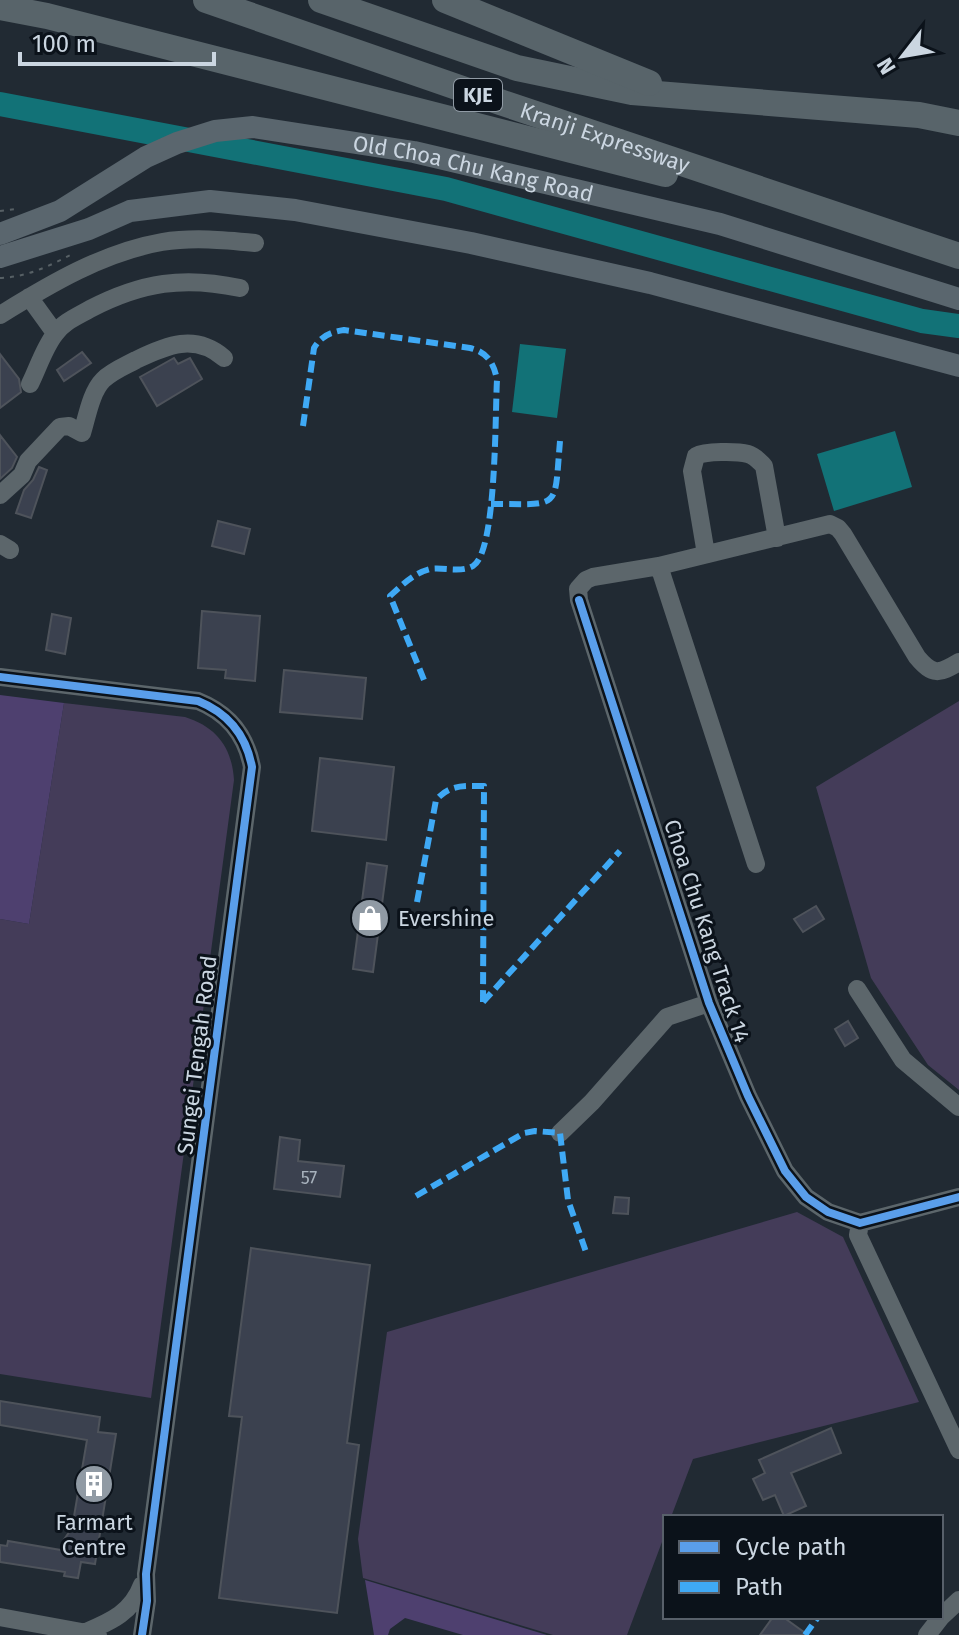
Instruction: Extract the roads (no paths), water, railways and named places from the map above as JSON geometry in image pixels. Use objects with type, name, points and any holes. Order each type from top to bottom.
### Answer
[{"type":"highway","name":"Kranji Expressway","points":[[206,0],[959,256]]},
{"type":"highway","name":"Kranji Expressway","points":[[321,0],[517,68],[632,92],[919,115],[959,123]]},
{"type":"highway","points":[[445,0],[685,97]]},
{"type":"highway","points":[[3,9],[47,16],[665,174],[676,176],[708,172]]},
{"type":"main road","name":"Old Choa Chu Kang Road","points":[[0,234],[60,211],[146,157],[177,143],[215,131],[253,127],[414,152],[720,224],[959,299]]},
{"type":"main road","points":[[0,257],[89,229],[130,211],[210,201],[295,210],[471,243],[650,283],[959,366]]},
{"type":"street","points":[[0,315],[98,261],[161,242],[213,239],[255,243]]},
{"type":"street","points":[[30,384],[55,333],[70,320],[112,298],[159,284],[203,281],[240,288]]},
{"type":"street","points":[[29,297],[55,333]]},
{"type":"street","points":[[0,495],[22,475],[28,461],[60,427],[69,426],[82,433],[97,389],[103,380],[119,369],[181,342],[206,346],[224,358]]},
{"type":"street","points":[[706,554],[692,471],[696,456],[707,452],[746,453],[764,466],[777,538]]},
{"type":"street","points":[[756,864],[659,566],[830,524],[838,528],[926,668],[934,672],[946,670],[959,662]]},
{"type":"street","name":"Choa Chu Kang Track 14","points":[[659,566],[586,580],[578,589],[579,600],[709,1003],[748,1096],[785,1171],[806,1197],[828,1212],[860,1223]]},
{"type":"street","name":"Sungei Tengah Road","points":[[0,677],[198,701],[212,707],[234,725],[250,752],[252,767],[146,1574],[147,1601],[142,1635]]},
{"type":"street","points":[[857,989],[903,1060],[959,1107]]},
{"type":"street","points":[[560,1133],[592,1102],[667,1017],[709,1003]]},
{"type":"street","points":[[959,1197],[860,1223],[858,1235],[959,1450]]},
{"type":"street","name":"Sungei Tengah Road","points":[[0,1617],[92,1633],[125,1613],[137,1601],[146,1574]]},
{"type":"street","points":[[943,1615],[959,1600]]},
{"type":"street","points":[[927,1635],[939,1619]]},
{"type":"water","points":[[520,344],[566,349],[557,418],[512,412]]},
{"type":"water","points":[[895,431],[912,487],[834,511],[817,454]]},
{"type":"waterway","points":[[0,104],[446,189],[922,321],[959,326]]},
{"type":"place","name":"Evershine","points":[[370,918]]},
{"type":"place","name":"Farmart Centre","points":[[94,1484]]}]
